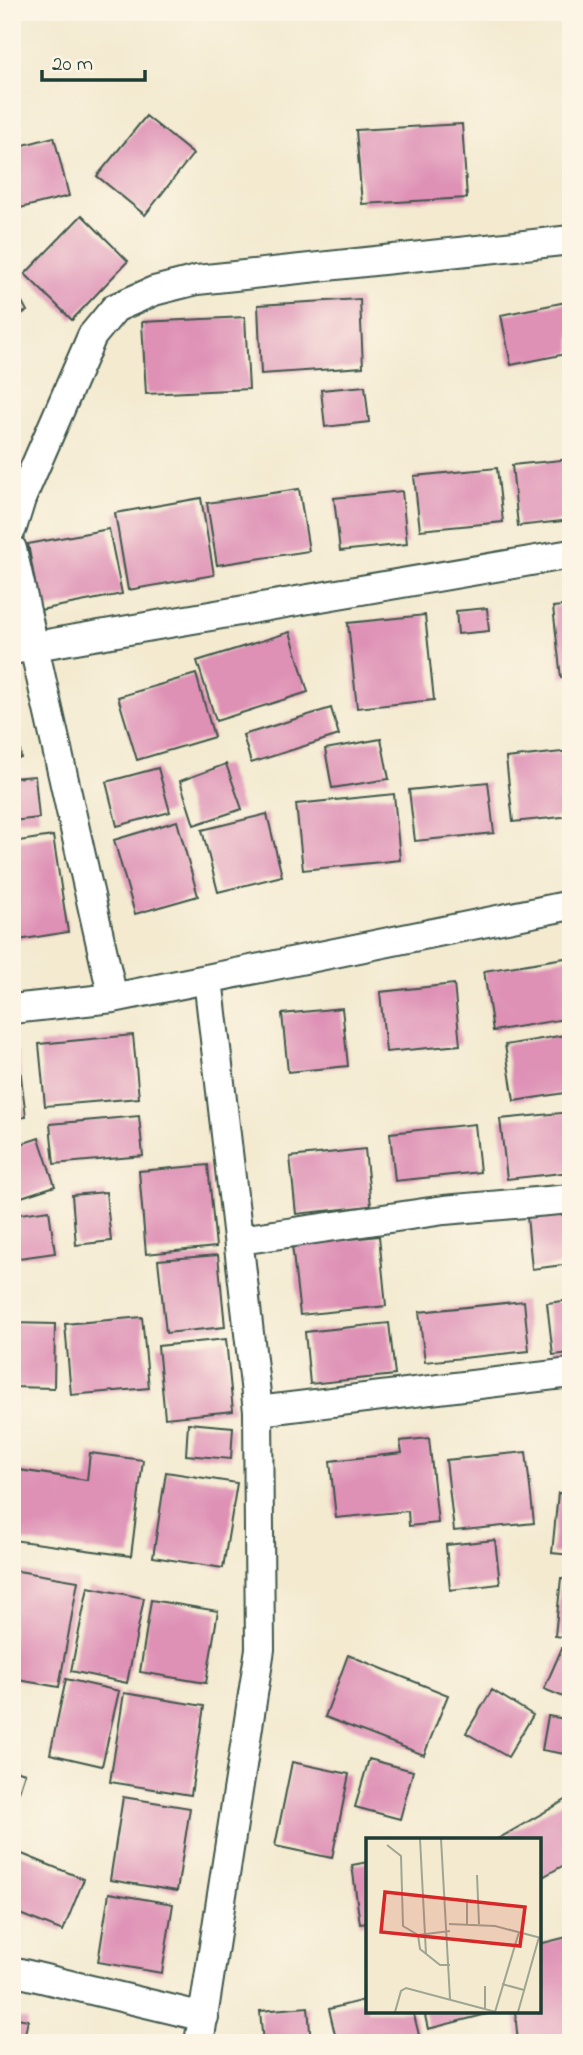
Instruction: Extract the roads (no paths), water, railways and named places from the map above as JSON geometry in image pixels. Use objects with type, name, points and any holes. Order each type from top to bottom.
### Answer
[{"type":"street","points":[[12,528],[21,499],[92,336],[115,309],[154,291],[197,280],[571,240]]},
{"type":"street","points":[[12,549],[23,649],[113,998]]},
{"type":"street","points":[[23,649],[571,554]]},
{"type":"street","points":[[12,1009],[113,998],[571,905]]},
{"type":"street","points":[[12,1971],[202,2030],[260,1649],[258,1410],[208,979]]},
{"type":"street","points":[[240,1240],[444,1210],[571,1199]]},
{"type":"street","points":[[258,1410],[571,1373]]}]
